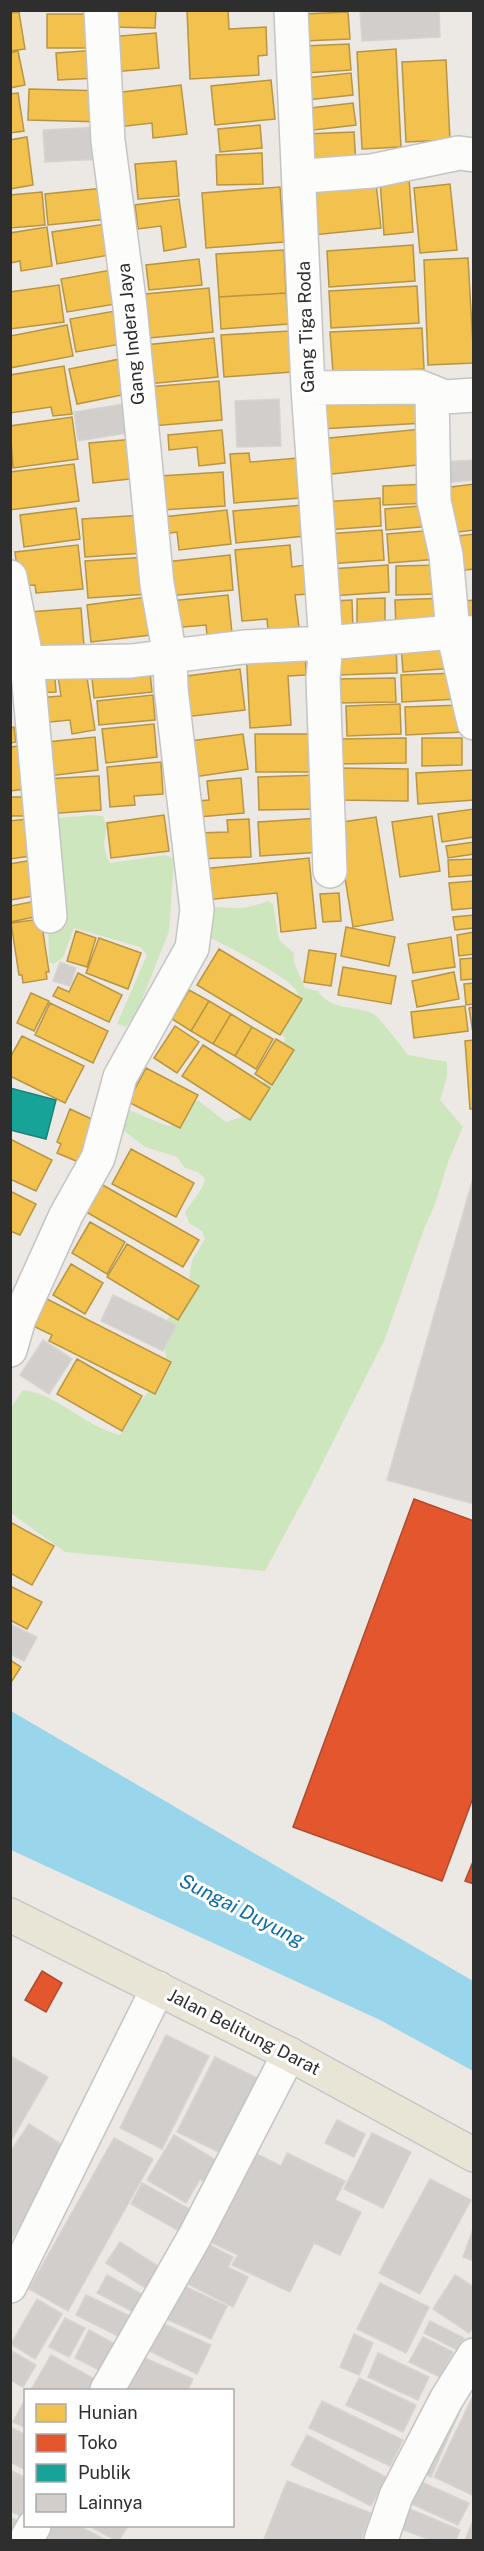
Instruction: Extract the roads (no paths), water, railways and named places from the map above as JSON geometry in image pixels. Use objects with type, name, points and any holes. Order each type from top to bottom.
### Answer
[{"type":"main road","name":"Jalan Belitung Darat","points":[[10,1915],[289,2054],[474,2155]]},
{"type":"street","name":"Gang Indera Jaya","points":[[10,1350],[19,1319],[66,1215],[98,1158],[120,1077],[192,948],[197,910],[171,689],[170,656],[157,584],[129,307],[108,141],[101,10]]},
{"type":"street","name":"Gang Tiga Roda","points":[[291,10],[308,388],[326,643],[323,679],[330,871]]},
{"type":"street","points":[[300,184],[306,176],[323,173],[372,171],[459,153],[474,155]]},
{"type":"street","points":[[308,388],[420,387],[432,394],[445,397],[474,396]]},
{"type":"street","points":[[432,394],[434,501],[463,633],[474,723]]},
{"type":"street","points":[[10,577],[51,916]]},
{"type":"street","points":[[19,662],[61,664],[131,661],[244,647],[463,633]]},
{"type":"street","points":[[10,2286],[158,1988]]},
{"type":"street","points":[[108,2389],[195,2236],[289,2054]]},
{"type":"street","points":[[381,2541],[396,2496],[447,2398],[474,2355]]},
{"type":"street","points":[[26,2541],[33,2527]]},
{"type":"water","name":"Sungai Duyung","points":[[11,1711],[473,1981],[473,2071],[380,2020],[11,1850]]}]
